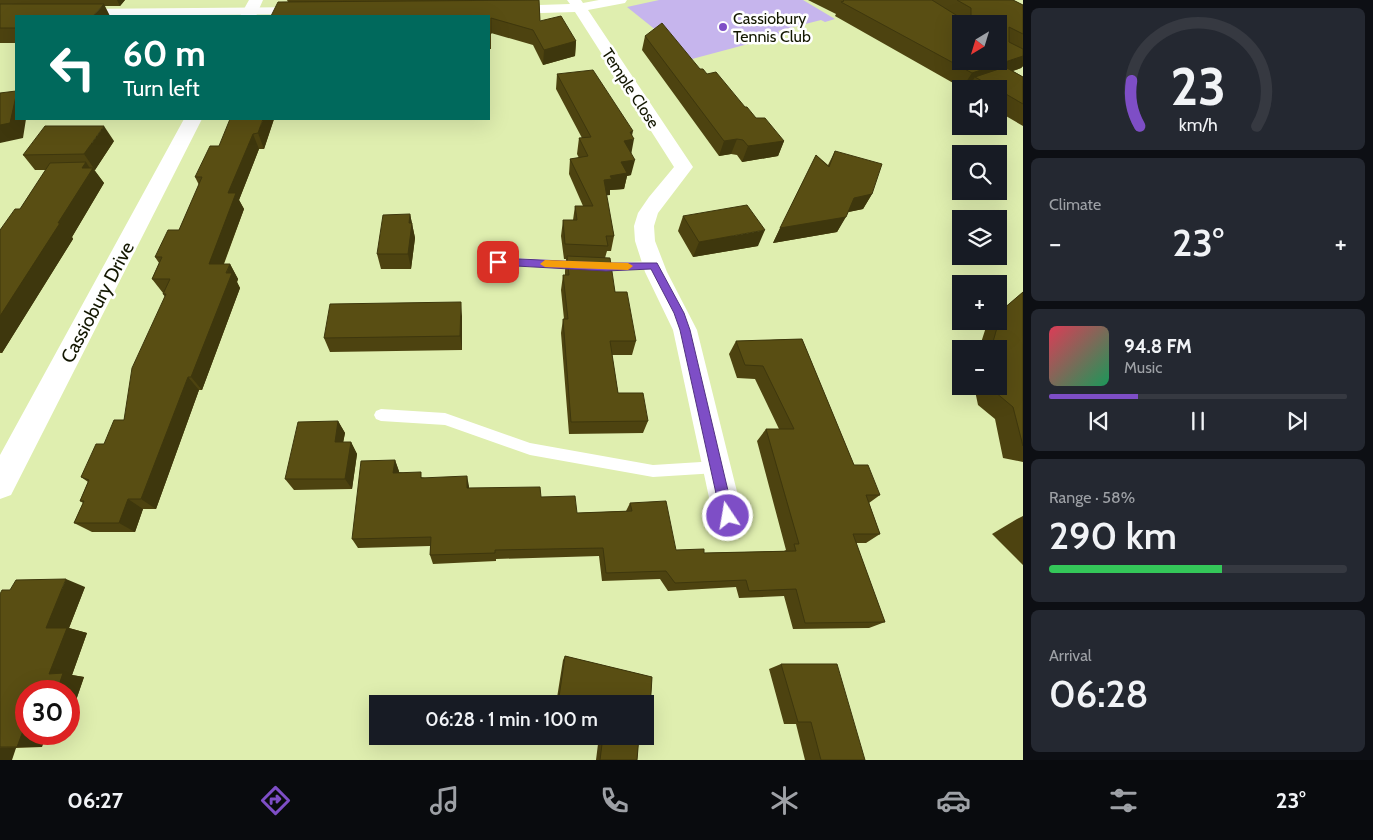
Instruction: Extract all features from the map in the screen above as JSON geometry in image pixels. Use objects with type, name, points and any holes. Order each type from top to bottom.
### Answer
[{"type":"street","points":[[488,10],[620,0]]},
{"type":"street","name":"Temple Close","points":[[576,4],[684,168],[649,212],[644,224],[645,242],[654,266]]},
{"type":"street","points":[[60,13],[251,9],[320,11]]},
{"type":"street","name":"Cassiobury Drive","points":[[0,486],[192,120]]},
{"type":"street","points":[[654,266],[679,313],[685,330],[728,516]]},
{"type":"lane","points":[[498,262],[606,267],[654,266]]},
{"type":"lane","points":[[380,415],[445,419],[530,449],[653,471],[718,467]]},
{"type":"shaded area","name":"Cassiobury Tennis Club","points":[[659,0],[803,0],[835,19],[825,22],[821,20],[778,31],[782,35],[692,59],[627,7]]},
{"type":"building","points":[[539,0],[540,21],[561,16],[576,41],[544,50],[533,30],[491,18],[490,34],[490,15],[272,15],[278,2]]},
{"type":"building","points":[[843,0],[932,0],[956,15],[952,15],[952,62],[841,2]]},
{"type":"building","points":[[957,0],[1013,0],[1023,5],[1023,34],[1009,27],[1009,42],[1023,49],[1023,56],[1008,61],[1008,15],[971,15],[971,8]]},
{"type":"building","points":[[0,4],[104,4],[94,15],[15,15],[15,28],[0,28]]},
{"type":"building","points":[[662,23],[700,69],[703,69],[707,74],[716,72],[745,107],[756,118],[765,118],[784,141],[748,146],[743,140],[724,141],[645,36]]},
{"type":"building","points":[[1008,69],[1023,77],[1023,104],[1007,95],[1007,80],[980,80],[975,77],[996,70]]},
{"type":"building","points":[[593,70],[633,131],[630,132],[634,139],[624,141],[635,160],[621,162],[627,173],[610,176],[612,179],[604,180],[614,236],[606,236],[608,246],[565,244],[563,220],[577,220],[575,206],[593,206],[570,159],[588,156],[579,138],[591,137],[557,74]]},
{"type":"building","points":[[966,70],[981,70],[972,73]]},
{"type":"building","points":[[15,91],[10,123],[0,125],[0,93]]},
{"type":"building","points":[[230,120],[263,120],[258,133],[253,134],[228,193],[236,193],[209,264],[230,264],[226,273],[232,273],[191,377],[188,377],[141,499],[128,499],[119,523],[74,523],[84,501],[80,501],[89,480],[81,477],[96,444],[104,444],[114,420],[124,420],[132,368],[166,294],[163,294],[170,279],[152,279],[162,257],[155,257],[168,230],[179,230],[202,177],[195,177],[210,146],[219,146]]},
{"type":"building","points":[[45,126],[104,126],[84,154],[23,155]]},
{"type":"building","points":[[835,151],[882,164],[872,194],[854,198],[846,217],[780,228],[816,155],[829,167]]},
{"type":"building","points":[[86,162],[82,168],[93,168],[0,316],[0,230],[15,209],[20,209],[50,163]]},
{"type":"building","points":[[747,205],[765,230],[699,242],[683,216]]},
{"type":"building","points":[[410,214],[409,223],[412,223],[408,254],[377,254],[383,215]]},
{"type":"building","points":[[567,256],[610,258],[615,292],[627,292],[636,341],[610,341],[618,393],[643,393],[648,421],[571,422],[563,319],[568,319],[563,275],[569,275]]},
{"type":"building","points":[[1023,292],[1023,446],[1013,407],[999,395],[1007,395],[1007,340],[994,340],[996,330],[1007,330],[1007,306]]},
{"type":"building","points":[[461,302],[460,336],[324,338],[330,304]]},
{"type":"building","points":[[802,339],[854,465],[868,465],[880,495],[866,495],[880,534],[853,534],[885,622],[805,623],[796,589],[749,591],[746,580],[675,583],[666,571],[606,573],[603,548],[495,550],[495,553],[430,555],[431,537],[352,539],[361,461],[395,460],[393,473],[421,472],[421,478],[467,476],[467,488],[540,487],[541,497],[575,496],[577,513],[632,511],[630,503],[666,501],[676,550],[704,549],[704,553],[796,551],[794,544],[799,544],[766,429],[794,429],[763,366],[745,365],[736,341]]},
{"type":"building","points":[[338,421],[335,442],[351,442],[345,479],[285,479],[298,422]]},
{"type":"building","points":[[66,579],[46,628],[67,628],[49,674],[63,673],[61,680],[15,680],[15,745],[18,745],[17,747],[0,747],[0,594],[2,590],[10,590],[16,580]]},
{"type":"building","points":[[565,656],[652,677],[651,695],[559,695]]},
{"type":"building","points":[[781,664],[837,664],[865,760],[821,760],[811,722],[798,722]]},
{"type":"building","points":[[602,745],[638,745],[637,760],[600,760]]},
{"type":"slow traffic","points":[[545,264],[606,267],[628,266]]},
{"type":"place","name":"Cassiobury Tennis Club","points":[[723,27]]},
{"type":"route","points":[[498,262],[606,267],[654,266],[679,313],[685,330],[728,516]]}]
